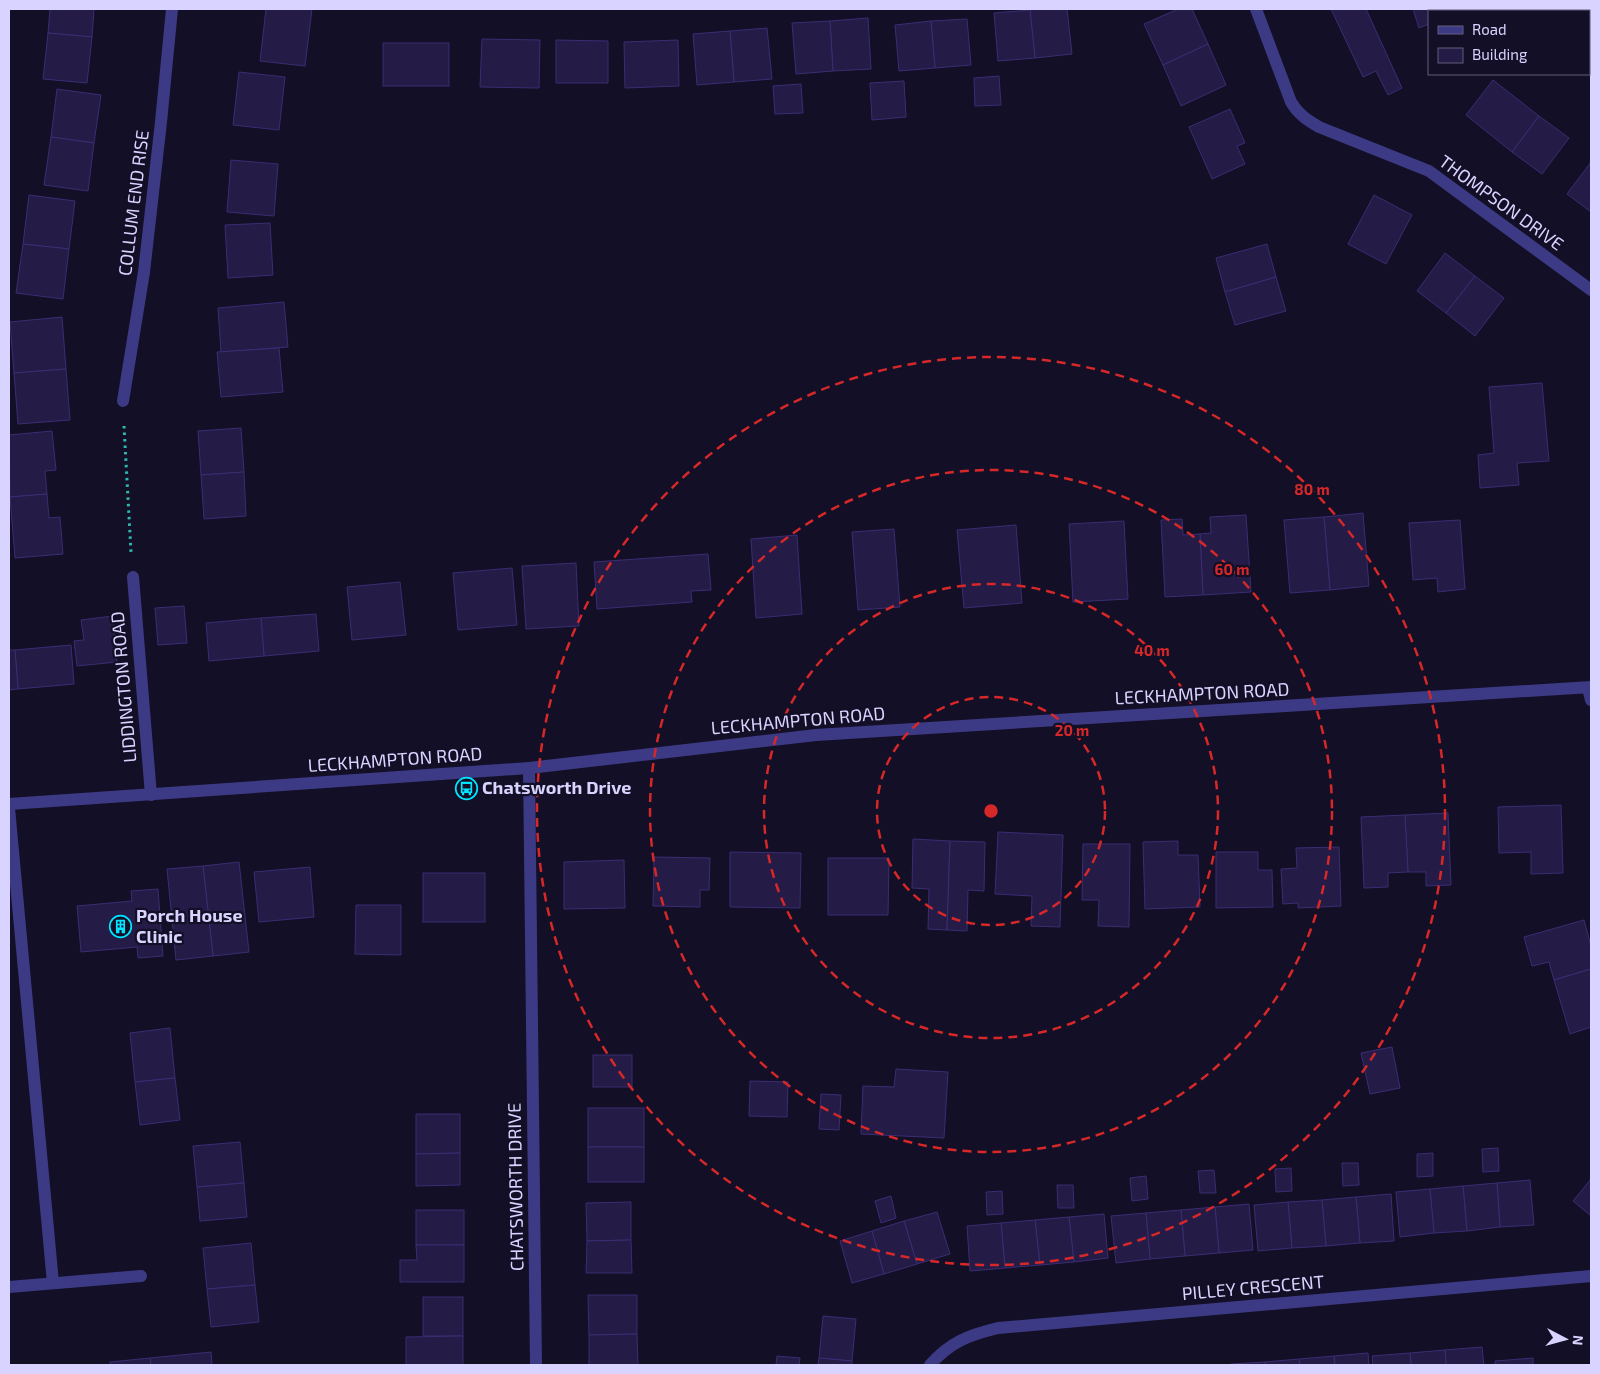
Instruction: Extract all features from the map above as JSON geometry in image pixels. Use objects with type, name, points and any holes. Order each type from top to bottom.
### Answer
[{"type":"street","name":"COLLUM END RISE","points":[[123,401],[144,272],[162,122],[172,9]]},
{"type":"street","name":"THOMPSON DRIVE","points":[[1256,9],[1291,102],[1297,112],[1319,127],[1428,171],[1591,290]]},
{"type":"street","name":"LIDDINGTON ROAD","points":[[133,577],[150,794]]},
{"type":"street","name":"LECKHAMPTON ROAD","points":[[9,806],[150,794],[529,768],[816,735],[1590,687]]},
{"type":"street","points":[[1590,687],[1591,700]]},
{"type":"street","name":"CHATSWORTH DRIVE","points":[[529,768],[536,1365]]},
{"type":"street","points":[[9,806],[53,1284]]},
{"type":"street","points":[[9,1287],[141,1276]]},
{"type":"street","name":"PILLEY CRESCENT","points":[[930,1365],[939,1354],[957,1341],[977,1333],[998,1328],[1591,1276]]},
{"type":"path","points":[[123,401],[133,577]]},
{"type":"building","points":[[50,9],[94,9],[92,37],[48,33]]},
{"type":"building","points":[[266,9],[312,9],[305,66],[260,61]]},
{"type":"building","points":[[1067,9],[1072,54],[1035,58],[1030,10]]},
{"type":"building","points":[[1178,9],[1192,9],[1208,44],[1163,65],[1144,24]]},
{"type":"building","points":[[1331,9],[1366,9],[1402,88],[1388,95],[1376,71],[1363,77]]},
{"type":"building","points":[[1413,9],[1468,10],[1428,10],[1428,24],[1419,28]]},
{"type":"building","points":[[1030,10],[1035,58],[998,61],[994,13]]},
{"type":"building","points":[[868,18],[871,69],[833,71],[830,21]]},
{"type":"building","points":[[967,19],[971,65],[935,68],[931,21]]},
{"type":"building","points":[[830,21],[833,71],[796,74],[792,23]]},
{"type":"building","points":[[931,21],[935,68],[899,71],[895,25]]},
{"type":"building","points":[[767,28],[772,79],[734,82],[730,31]]},
{"type":"building","points":[[730,31],[734,82],[697,85],[693,34]]},
{"type":"building","points":[[48,33],[92,37],[87,83],[43,79]]},
{"type":"building","points":[[482,39],[540,40],[539,88],[480,87]]},
{"type":"building","points":[[556,40],[608,41],[608,83],[556,83]]},
{"type":"building","points":[[678,40],[679,86],[625,88],[624,42]]},
{"type":"building","points":[[383,43],[449,43],[449,86],[383,86]]},
{"type":"building","points":[[1208,44],[1226,85],[1181,106],[1163,65]]},
{"type":"building","points":[[239,72],[285,77],[279,130],[233,125]]},
{"type":"building","points":[[999,76],[1001,105],[975,106],[974,78]]},
{"type":"building","points":[[1493,80],[1539,116],[1512,152],[1466,115]]},
{"type":"building","points":[[904,81],[906,117],[872,120],[870,83]]},
{"type":"building","points":[[801,84],[803,113],[775,114],[773,86]]},
{"type":"building","points":[[57,89],[101,95],[94,143],[51,137]]},
{"type":"building","points":[[1230,109],[1245,143],[1237,146],[1245,164],[1212,179],[1189,127]]},
{"type":"building","points":[[1539,116],[1569,138],[1542,174],[1512,152]]},
{"type":"building","points":[[51,137],[94,143],[88,191],[44,185]]},
{"type":"building","points":[[231,160],[278,164],[274,216],[227,212]]},
{"type":"building","points":[[1591,162],[1591,212],[1567,194]]},
{"type":"building","points":[[29,195],[75,201],[69,249],[23,244]]},
{"type":"building","points":[[1374,195],[1412,215],[1386,264],[1348,244]]},
{"type":"building","points":[[270,223],[273,275],[228,278],[225,225]]},
{"type":"building","points":[[23,244],[69,249],[63,299],[16,293]]},
{"type":"building","points":[[1267,244],[1276,277],[1225,292],[1216,258]]},
{"type":"building","points":[[1445,253],[1475,276],[1446,313],[1417,291]]},
{"type":"building","points":[[1475,276],[1504,298],[1475,336],[1446,313]]},
{"type":"building","points":[[1276,277],[1286,311],[1235,325],[1225,292]]},
{"type":"building","points":[[284,302],[288,347],[221,352],[218,308]]},
{"type":"building","points":[[62,317],[66,369],[14,373],[10,322]]},
{"type":"building","points":[[279,348],[283,392],[221,397],[217,352]]},
{"type":"building","points":[[66,369],[70,420],[18,424],[14,373]]},
{"type":"building","points":[[1542,383],[1549,461],[1517,463],[1519,485],[1480,488],[1478,455],[1494,453],[1489,387]]},
{"type":"building","points":[[241,428],[244,472],[201,475],[198,431]]},
{"type":"building","points":[[52,431],[56,470],[45,471],[47,494],[10,497],[9,435]]},
{"type":"building","points":[[244,472],[246,516],[204,519],[201,475]]},
{"type":"building","points":[[47,494],[49,518],[60,517],[63,554],[15,558],[10,497]]},
{"type":"building","points":[[1363,513],[1369,586],[1330,590],[1324,517]]},
{"type":"building","points":[[1246,515],[1251,592],[1203,595],[1200,534],[1211,533],[1210,517]]},
{"type":"building","points":[[1324,517],[1330,590],[1290,593],[1284,520]]},
{"type":"building","points":[[1182,519],[1183,535],[1200,534],[1203,595],[1165,597],[1161,520]]},
{"type":"building","points":[[1460,520],[1465,589],[1438,592],[1437,578],[1413,580],[1409,523]]},
{"type":"building","points":[[1124,521],[1128,599],[1073,602],[1069,524]]},
{"type":"building","points":[[1016,525],[1022,603],[964,608],[957,530]]},
{"type":"building","points":[[894,529],[900,607],[858,610],[852,532]]},
{"type":"building","points":[[797,535],[802,614],[756,618],[751,539]]},
{"type":"building","points":[[708,554],[711,590],[691,591],[692,602],[597,609],[594,562]]},
{"type":"building","points":[[576,563],[579,626],[526,629],[522,566]]},
{"type":"building","points":[[512,568],[517,625],[458,630],[453,573]]},
{"type":"building","points":[[400,582],[406,635],[352,640],[347,587]]},
{"type":"building","points":[[184,606],[187,643],[158,645],[155,608]]},
{"type":"building","points":[[316,614],[319,651],[264,656],[261,618]]},
{"type":"building","points":[[113,616],[117,662],[77,666],[74,641],[84,640],[81,620]]},
{"type":"building","points":[[261,618],[264,656],[209,661],[206,623]]},
{"type":"building","points":[[71,645],[74,684],[18,689],[15,650]]},
{"type":"building","points":[[9,650],[15,650],[18,689],[9,690]]},
{"type":"building","points":[[1561,805],[1563,873],[1531,874],[1531,852],[1499,853],[1498,807]]},
{"type":"building","points":[[1448,813],[1451,885],[1426,886],[1426,872],[1408,872],[1405,815]]},
{"type":"building","points":[[1405,815],[1408,872],[1388,873],[1388,887],[1364,888],[1361,817]]},
{"type":"building","points":[[998,832],[1063,835],[1060,927],[1031,926],[1032,896],[995,894]]},
{"type":"building","points":[[913,839],[950,841],[947,930],[928,929],[929,889],[912,888]]},
{"type":"building","points":[[950,841],[985,842],[984,891],[968,890],[967,931],[947,930]]},
{"type":"building","points":[[1178,841],[1178,855],[1198,855],[1200,907],[1145,909],[1143,842]]},
{"type":"building","points":[[1083,844],[1130,844],[1129,927],[1098,926],[1099,900],[1082,900]]},
{"type":"building","points":[[1339,847],[1341,906],[1298,908],[1298,903],[1283,904],[1281,869],[1297,868],[1296,848]]},
{"type":"building","points":[[730,852],[801,853],[800,908],[730,907]]},
{"type":"building","points":[[1216,852],[1258,852],[1258,870],[1272,870],[1273,907],[1216,908]]},
{"type":"building","points":[[654,857],[710,858],[709,890],[700,890],[700,907],[653,906]]},
{"type":"building","points":[[828,858],[889,858],[888,915],[828,915]]},
{"type":"building","points":[[624,860],[625,908],[564,909],[564,862]]},
{"type":"building","points":[[239,862],[249,952],[213,956],[203,866]]},
{"type":"building","points":[[203,866],[213,956],[176,960],[167,869]]},
{"type":"building","points":[[310,867],[314,917],[259,922],[254,872]]},
{"type":"building","points":[[423,873],[485,873],[485,922],[423,922]]},
{"type":"building","name":"Porch House Clinic","points":[[158,889],[163,956],[138,958],[137,947],[81,952],[77,906],[132,901],[131,891]]},
{"type":"building","points":[[356,905],[401,905],[401,955],[355,954]]},
{"type":"building","points":[[1584,920],[1591,946],[1591,969],[1554,980],[1549,962],[1532,966],[1524,937]]},
{"type":"building","points":[[1591,969],[1591,1027],[1570,1034],[1554,980]]},
{"type":"building","points":[[170,1028],[175,1078],[135,1082],[130,1033]]},
{"type":"building","points":[[1392,1047],[1400,1088],[1370,1094],[1361,1053]]},
{"type":"building","points":[[593,1055],[632,1055],[632,1087],[593,1087]]},
{"type":"building","points":[[896,1069],[948,1072],[944,1138],[861,1134],[863,1086],[894,1087]]},
{"type":"building","points":[[175,1078],[180,1120],[140,1125],[135,1082]]},
{"type":"building","points":[[750,1081],[788,1082],[787,1117],[749,1116]]},
{"type":"building","points":[[821,1094],[841,1095],[839,1130],[819,1129]]},
{"type":"building","points":[[588,1108],[644,1108],[644,1147],[588,1147]]},
{"type":"building","points":[[416,1114],[460,1114],[460,1153],[416,1154]]},
{"type":"building","points":[[240,1142],[244,1183],[197,1187],[193,1146]]},
{"type":"building","points":[[588,1147],[644,1147],[644,1182],[588,1182]]},
{"type":"building","points":[[1498,1148],[1499,1171],[1483,1172],[1482,1149]]},
{"type":"building","points":[[460,1153],[460,1185],[416,1186],[416,1154]]},
{"type":"building","points":[[1433,1153],[1433,1176],[1417,1177],[1417,1154]]},
{"type":"building","points":[[1342,1163],[1358,1163],[1359,1185],[1343,1186]]},
{"type":"building","points":[[1291,1168],[1292,1191],[1276,1192],[1275,1169]]},
{"type":"building","points":[[1214,1170],[1216,1193],[1200,1193],[1198,1171]]},
{"type":"building","points":[[1146,1176],[1148,1199],[1132,1201],[1130,1178]]},
{"type":"building","points":[[1591,1179],[1591,1216],[1573,1201]]},
{"type":"building","points":[[1530,1180],[1534,1225],[1500,1227],[1497,1183]]},
{"type":"building","points":[[244,1183],[247,1217],[200,1221],[197,1187]]},
{"type":"building","points":[[1497,1183],[1500,1227],[1467,1231],[1463,1186]]},
{"type":"building","points":[[1057,1185],[1073,1185],[1074,1208],[1058,1208]]},
{"type":"building","points":[[1463,1186],[1467,1231],[1434,1233],[1430,1189]]},
{"type":"building","points":[[1430,1189],[1434,1233],[1400,1237],[1396,1192]]},
{"type":"building","points":[[1002,1191],[1003,1214],[987,1215],[986,1192]]},
{"type":"building","points":[[1391,1194],[1394,1241],[1360,1243],[1356,1197]]},
{"type":"building","points":[[891,1196],[896,1218],[881,1223],[875,1201]]},
{"type":"building","points":[[1356,1197],[1360,1243],[1326,1246],[1322,1200]]},
{"type":"building","points":[[1322,1200],[1326,1246],[1292,1248],[1288,1202]]},
{"type":"building","points":[[631,1202],[631,1240],[587,1241],[586,1203]]},
{"type":"building","points":[[1288,1202],[1292,1248],[1258,1251],[1254,1205]]},
{"type":"building","points":[[1249,1204],[1253,1250],[1219,1253],[1215,1207]]},
{"type":"building","points":[[1215,1207],[1219,1253],[1185,1256],[1181,1210]]},
{"type":"building","points":[[416,1210],[464,1210],[464,1245],[416,1245]]},
{"type":"building","points":[[1181,1210],[1185,1256],[1150,1259],[1146,1213]]},
{"type":"building","points":[[937,1212],[950,1254],[917,1264],[904,1221]]},
{"type":"building","points":[[1146,1213],[1150,1259],[1116,1263],[1111,1216]]},
{"type":"building","points":[[1104,1214],[1108,1258],[1074,1262],[1069,1217]]},
{"type":"building","points":[[1069,1217],[1074,1262],[1040,1265],[1035,1220]]},
{"type":"building","points":[[1035,1220],[1040,1265],[1005,1268],[1001,1223]]},
{"type":"building","points":[[904,1221],[917,1264],[884,1274],[872,1231]]},
{"type":"building","points":[[1001,1223],[1005,1268],[970,1271],[967,1226]]},
{"type":"building","points":[[872,1231],[884,1274],[852,1283],[840,1241]]},
{"type":"building","points":[[631,1240],[632,1273],[586,1273],[587,1241]]},
{"type":"building","points":[[251,1243],[255,1285],[207,1289],[203,1248]]},
{"type":"building","points":[[416,1245],[464,1245],[464,1282],[400,1282],[400,1260],[417,1260]]},
{"type":"building","points":[[255,1285],[259,1322],[211,1327],[207,1289]]},
{"type":"building","points":[[588,1295],[637,1295],[637,1334],[589,1335]]},
{"type":"building","points":[[423,1297],[463,1297],[463,1336],[423,1336]]},
{"type":"building","points":[[823,1316],[856,1319],[852,1361],[819,1358]]},
{"type":"building","points":[[637,1334],[638,1365],[589,1365],[589,1335]]},
{"type":"building","points":[[463,1336],[463,1365],[406,1365],[406,1337]]},
{"type":"building","points":[[1482,1347],[1484,1365],[1446,1365],[1445,1350]]},
{"type":"building","points":[[1445,1350],[1446,1365],[1411,1365],[1410,1353]]},
{"type":"building","points":[[211,1352],[212,1365],[151,1365],[150,1358]]},
{"type":"building","points":[[1368,1353],[1369,1365],[1335,1365],[1334,1356]]},
{"type":"building","points":[[1410,1353],[1411,1365],[1373,1365],[1372,1356]]},
{"type":"building","points":[[777,1356],[800,1358],[799,1365],[776,1365]]},
{"type":"building","points":[[1334,1356],[1335,1365],[1300,1365],[1299,1359]]},
{"type":"building","points":[[150,1358],[151,1365],[110,1365],[110,1362]]},
{"type":"building","points":[[819,1358],[852,1361],[852,1365],[818,1365]]},
{"type":"building","points":[[1533,1358],[1533,1365],[1495,1365],[1495,1361]]},
{"type":"building","points":[[1299,1359],[1300,1365],[1265,1365],[1265,1362]]},
{"type":"building","points":[[1265,1362],[1265,1365],[1231,1365],[1231,1364]]},
{"type":"place","name":"Chatsworth Drive","points":[[466,788]]},
{"type":"place","name":"Porch House Clinic","points":[[120,926]]}]
